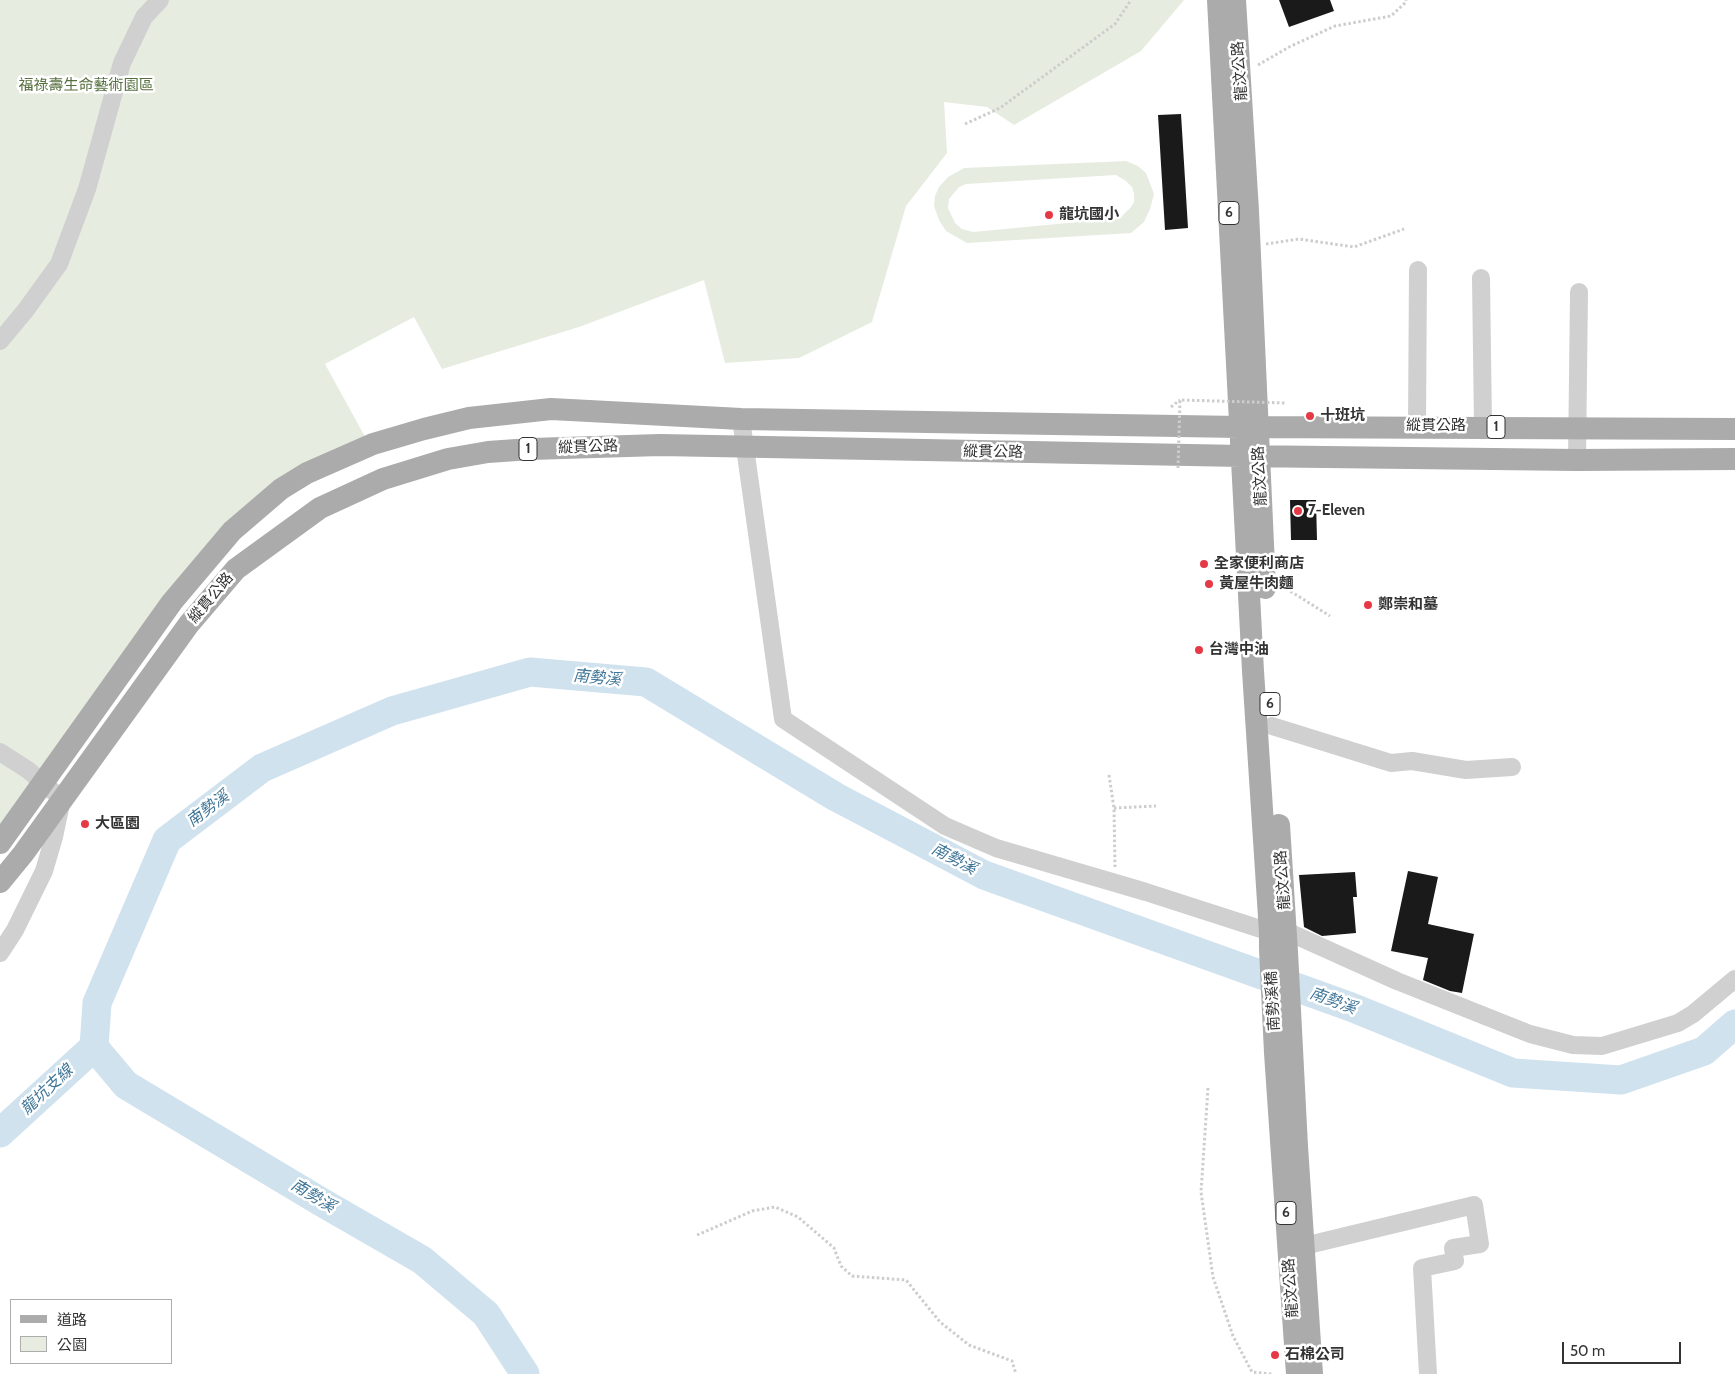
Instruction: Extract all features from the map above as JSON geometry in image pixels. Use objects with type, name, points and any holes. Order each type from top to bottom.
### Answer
[{"type":"main road","name":"龍汶公路","points":[[1218,0],[1250,456],[1260,671],[1278,941]]},
{"type":"main road","name":"龍汶公路","points":[[1235,0],[1250,246],[1248,427]]},
{"type":"main road","name":"縱貫公路","points":[[0,843],[172,602],[232,531],[281,488],[306,473],[373,444],[469,418],[551,410],[741,418],[1248,427],[1417,426],[1735,429]]},
{"type":"main road","name":"縱貫公路","points":[[0,882],[23,854],[189,624],[236,569],[320,508],[383,479],[448,459],[488,452],[531,449],[660,445],[1250,456],[1577,460],[1735,459]]},
{"type":"main road","name":"龍汶公路","points":[[1250,456],[1264,582],[1258,607]]},
{"type":"main road","name":"龍汶公路","points":[[1260,671],[1272,726],[1278,941]]},
{"type":"main road","name":"南勢溪橋","points":[[1278,941],[1284,1054]]},
{"type":"main road","name":"龍汶公路","points":[[1284,1054],[1297,1146],[1297,1374]]},
{"type":"main road","name":"龍汶公路","points":[[1296,1247],[1312,1374]]},
{"type":"street","points":[[0,341],[25,311],[58,264],[87,189],[122,63],[144,17],[160,0]]},
{"type":"street","points":[[1417,426],[1418,270]]},
{"type":"street","points":[[1480,278],[1483,427]]},
{"type":"street","points":[[1577,460],[1579,292]]},
{"type":"street","points":[[741,418],[783,719],[945,826],[996,848],[1115,883],[1397,981],[1530,1034],[1573,1045],[1602,1046],[1678,1023],[1693,1014],[1735,979]]},
{"type":"street","points":[[1272,726],[1392,762],[1412,761],[1466,770],[1512,767]]},
{"type":"street","points":[[0,752],[28,770],[62,800],[44,871],[15,930],[0,953]]},
{"type":"street","points":[[1296,1247],[1474,1205],[1480,1244],[1453,1248],[1455,1261],[1422,1268],[1428,1374]]},
{"type":"path","points":[[965,124],[1000,108],[1116,24],[1131,0]]},
{"type":"path","points":[[1240,75],[1290,47],[1335,26],[1392,16],[1406,0]]},
{"type":"path","points":[[1250,246],[1299,239],[1354,247],[1404,230]]},
{"type":"path","points":[[1178,468],[1180,400],[1286,403]]},
{"type":"path","points":[[1264,582],[1272,579],[1330,616]]},
{"type":"path","points":[[1109,776],[1114,808],[1115,883]]},
{"type":"path","points":[[1114,808],[1156,806]]},
{"type":"path","points":[[1208,1088],[1201,1192],[1213,1277],[1233,1336],[1252,1372],[1272,1374]]},
{"type":"path","points":[[697,1235],[752,1211],[775,1207],[798,1218],[834,1248],[841,1266],[852,1276],[906,1280],[940,1322],[969,1344],[1012,1361],[1016,1374]]},
{"type":"green space","name":"福祿壽生命藝術園區","points":[[0,0],[1184,0],[1141,51],[1014,125],[987,107],[944,102],[947,153],[906,206],[872,322],[799,358],[725,363],[704,280],[579,327],[442,369],[414,317],[325,364],[369,444],[259,512],[181,591],[0,841]]},
{"type":"green space","points":[[1126,161],[1138,166],[1146,173],[1154,194],[1144,222],[1131,233],[967,243],[946,231],[939,220],[934,206],[935,196],[939,187],[948,177],[964,168]],"holes":[[[1116,175],[1132,187],[1134,202],[1120,218],[973,232],[962,229],[955,223],[948,208],[949,199],[959,187],[966,184]]]},
{"type":"building","points":[[1279,0],[1330,0],[1334,11],[1289,27]]},
{"type":"building","points":[[1181,114],[1188,228],[1165,230],[1158,115]]},
{"type":"building","points":[[1290,500],[1316,500],[1317,540],[1291,540]]},
{"type":"building","points":[[1408,871],[1438,877],[1428,924],[1474,934],[1462,993],[1450,991],[1423,980],[1428,958],[1391,951]]},
{"type":"building","points":[[1355,872],[1357,897],[1353,897],[1356,933],[1322,936],[1304,927],[1299,875]]},
{"type":"waterway","name":"南勢溪","points":[[525,1374],[486,1314],[422,1260],[126,1085],[94,1047],[97,1003],[167,840],[262,768],[392,711],[530,672],[646,682],[836,797],[984,875],[1351,1007],[1513,1073],[1621,1080],[1704,1051],[1735,1024]]},
{"type":"waterway","name":"龍坑支線","points":[[0,1133],[94,1047]]},
{"type":"place","name":"龍坑國小","points":[[1049,215]]},
{"type":"place","name":"十班坑","points":[[1310,416]]},
{"type":"place","name":"7-Eleven","points":[[1298,511]]},
{"type":"place","name":"全家便利商店","points":[[1204,564]]},
{"type":"place","name":"黃屋牛肉麵","points":[[1209,584]]},
{"type":"place","name":"鄭崇和墓","points":[[1368,605]]},
{"type":"place","name":"台灣中油","points":[[1199,650]]},
{"type":"place","name":"大區園","points":[[85,824]]},
{"type":"place","name":"石棉公司","points":[[1275,1355]]}]
